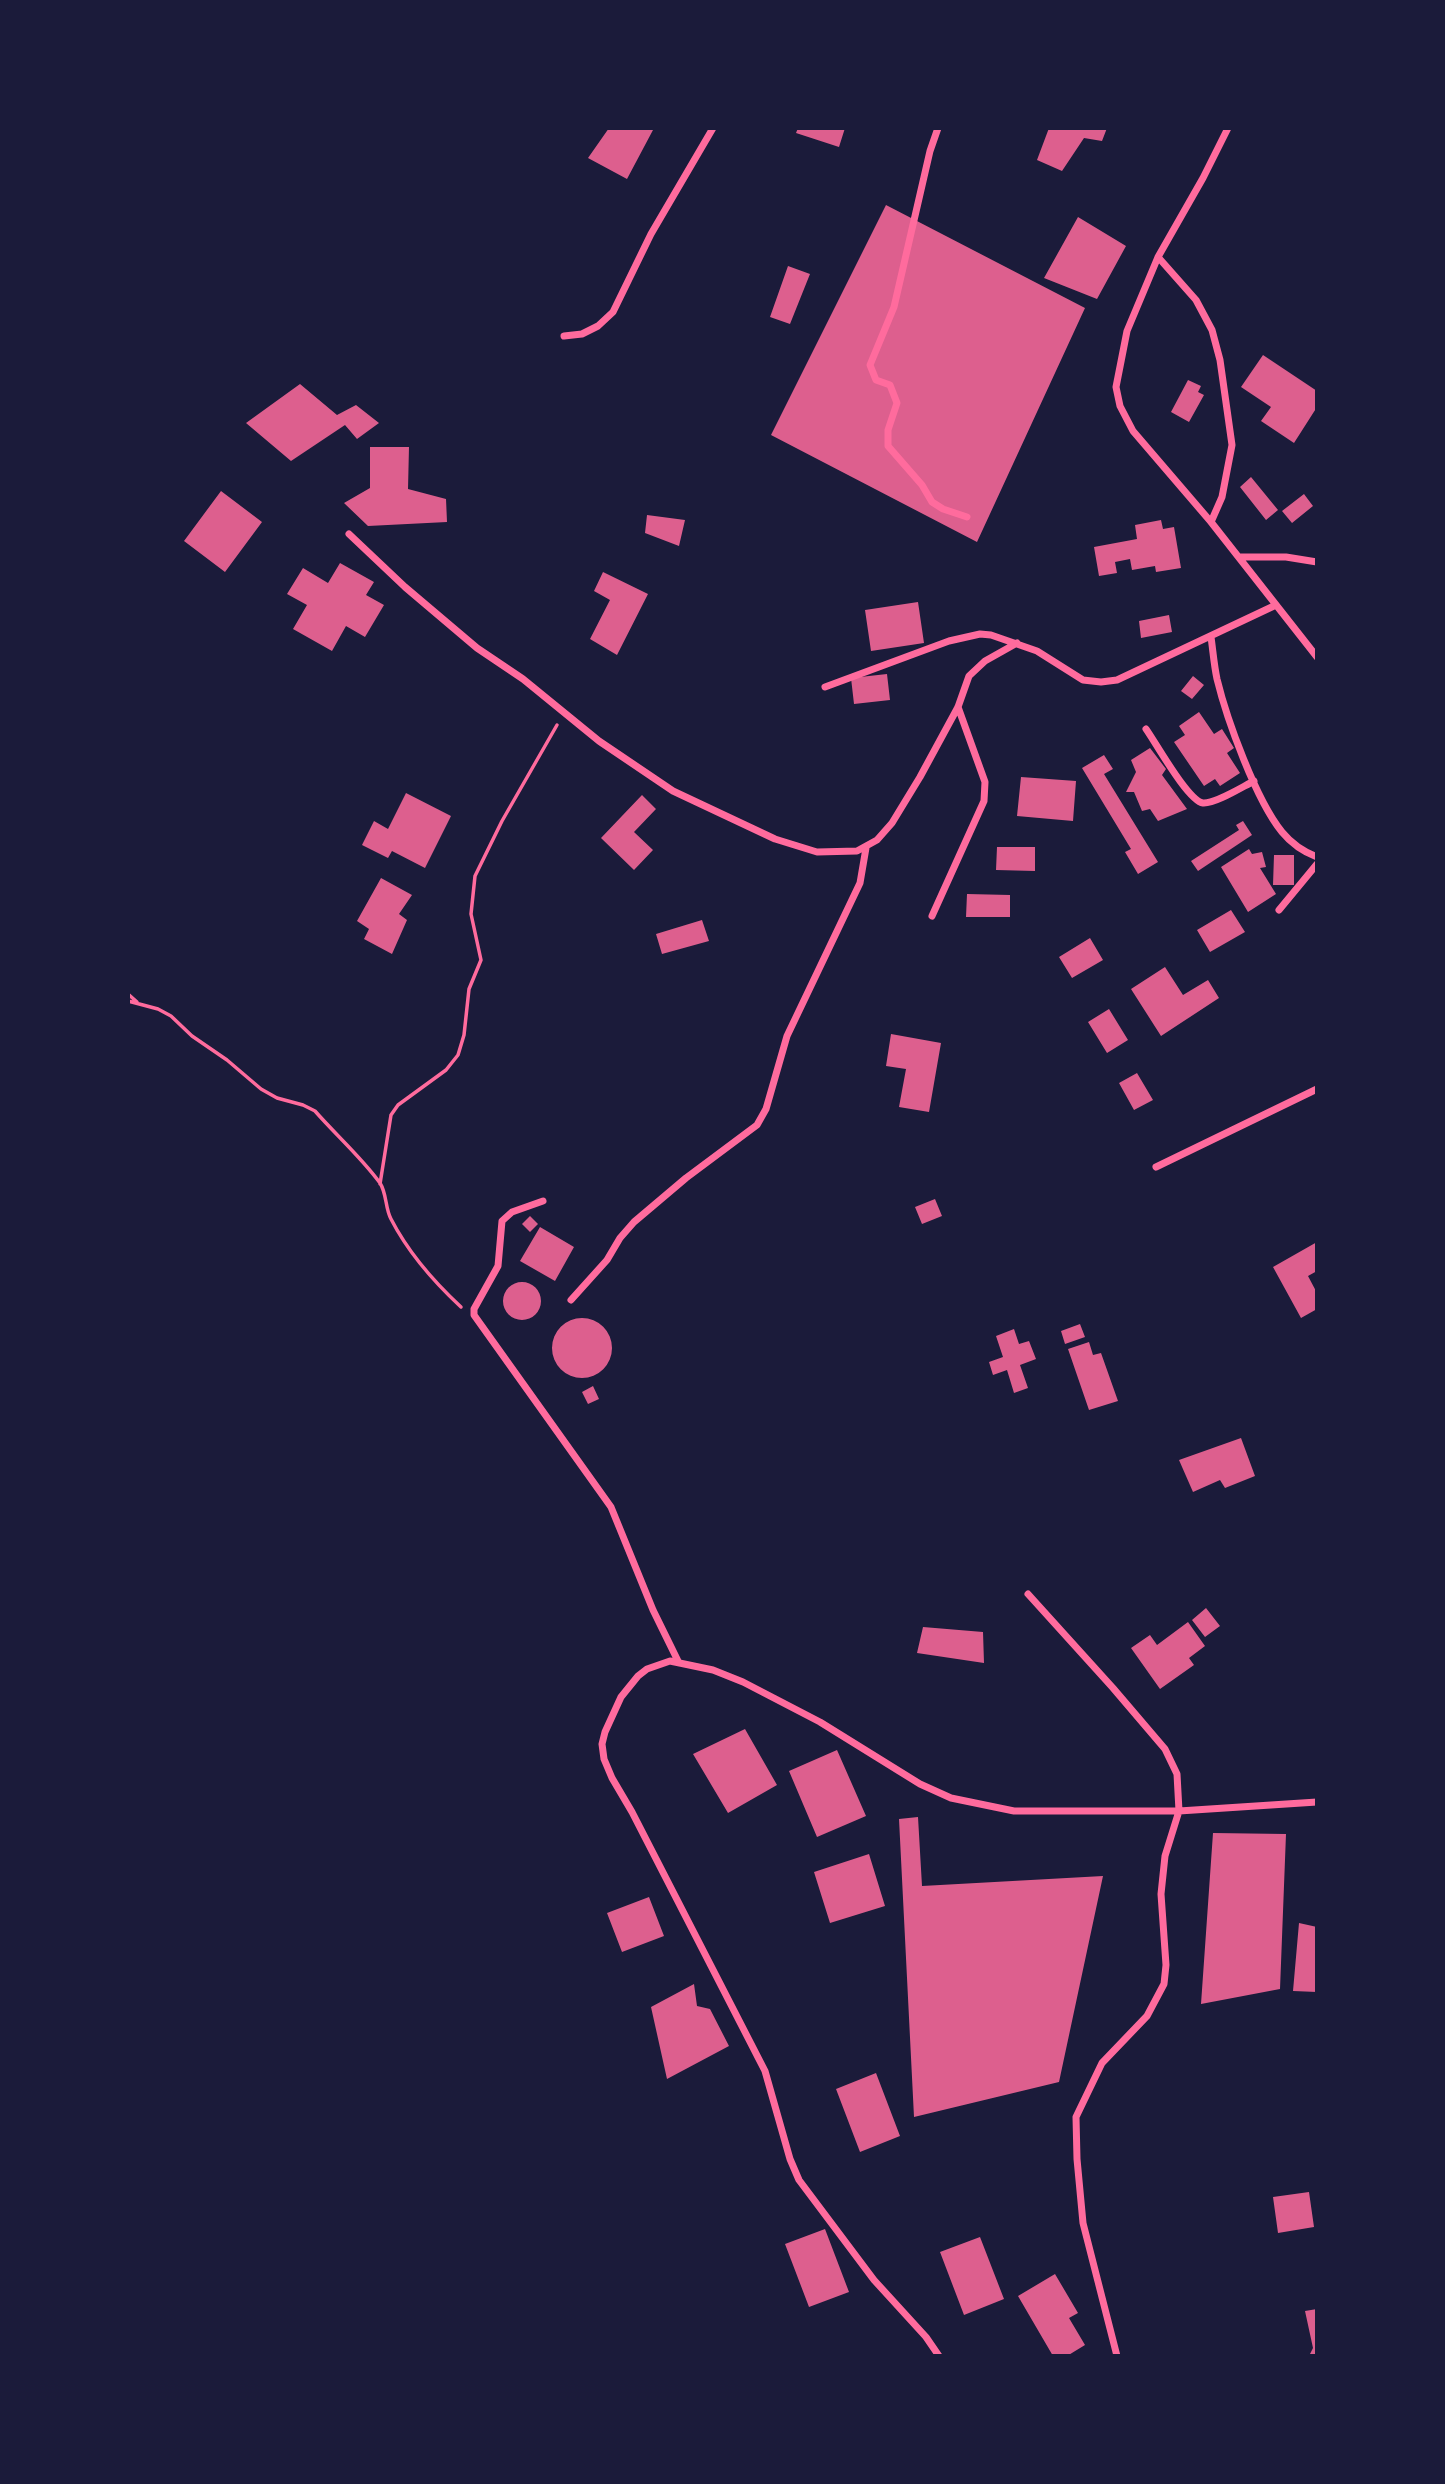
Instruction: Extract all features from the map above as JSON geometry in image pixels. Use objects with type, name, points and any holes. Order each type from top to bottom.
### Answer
[{"type":"street","points":[[564,336],[582,334],[597,326],[613,312],[651,234],[713,128]]},
{"type":"street","points":[[938,128],[930,151],[894,307],[870,365],[876,380],[890,385],[897,403],[888,430],[888,446],[922,485],[932,502],[943,509],[967,517]]},
{"type":"street","points":[[1228,128],[1158,257],[1126,331],[1116,387],[1120,406],[1133,431],[1211,522],[1317,657]]},
{"type":"street","points":[[1158,257],[1196,300],[1212,330],[1220,360],[1232,445],[1222,497],[1211,522]]},
{"type":"street","points":[[349,534],[405,587],[477,648],[523,679],[599,741],[673,791],[730,820],[775,839],[817,852],[844,852],[866,848],[877,840],[892,822],[920,777],[958,707],[970,676],[976,668],[1017,643]]},
{"type":"street","points":[[1239,557],[1286,557],[1317,562]]},
{"type":"street","points":[[825,687],[980,634],[1037,651],[1083,680],[1117,680],[1276,605]]},
{"type":"street","points":[[1211,636],[1216,677],[1232,727],[1254,781],[1281,831],[1297,846],[1317,857]]},
{"type":"street","points":[[932,916],[986,792],[979,764],[958,707]]},
{"type":"street","points":[[1146,729],[1195,800],[1200,803],[1211,802],[1254,781]]},
{"type":"street","points":[[571,1300],[607,1260],[620,1238],[634,1222],[686,1178],[757,1125],[773,1090],[787,1036],[860,883],[866,848]]},
{"type":"street","points":[[1279,910],[1317,864]]},
{"type":"street","points":[[1156,1167],[1317,1089]]},
{"type":"street","points":[[543,1201],[512,1213],[502,1222],[498,1266],[474,1309],[476,1321],[611,1507],[653,1610],[678,1661]]},
{"type":"street","points":[[1028,1594],[1165,1749],[1177,1774],[1179,1811],[1166,1856],[1161,1894],[1166,1965],[1164,1984],[1147,2016],[1102,2063],[1076,2118],[1083,2223],[1117,2356]]},
{"type":"street","points":[[939,2356],[926,2337],[874,2280],[799,2180],[790,2159],[765,2071],[604,1759],[602,1744],[605,1732],[621,1697],[647,1669],[670,1661],[713,1670],[820,1721],[920,1784],[951,1798],[1014,1811],[1179,1811],[1317,1802]]},
{"type":"path","points":[[380,1184],[391,1115],[398,1105],[446,1070],[458,1055],[464,1035],[469,989],[481,960],[471,914],[475,876],[502,821],[564,712]]},
{"type":"path","points":[[128,994],[138,1003]]},
{"type":"path","points":[[128,1001],[158,1009],[171,1016],[192,1037],[227,1060],[261,1088],[277,1098],[314,1111],[380,1184],[387,1201],[389,1216],[412,1255],[430,1278],[476,1321]]},
{"type":"building","points":[[609,128],[653,130],[627,179],[588,158]]},
{"type":"building","points":[[798,128],[845,128],[839,147],[796,133]]},
{"type":"building","points":[[1049,128],[1107,128],[1102,141],[1084,138],[1062,171],[1037,160]]},
{"type":"building","points":[[886,205],[1085,308],[977,542],[771,435]]},
{"type":"building","points":[[1078,217],[1126,246],[1097,299],[1044,278]]},
{"type":"building","points":[[788,266],[810,274],[790,324],[770,317]]},
{"type":"building","points":[[1263,355],[1317,391],[1317,407],[1294,443],[1261,421],[1271,407],[1241,387]]},
{"type":"building","points":[[1188,380],[1201,386],[1198,392],[1204,395],[1189,422],[1171,412]]},
{"type":"building","points":[[300,384],[337,415],[356,405],[379,423],[357,439],[345,425],[291,461],[246,423]]},
{"type":"building","points":[[370,447],[409,447],[408,489],[446,499],[447,522],[368,526],[344,503],[370,488]]},
{"type":"building","points":[[1251,477],[1278,510],[1266,520],[1240,487]]},
{"type":"building","points":[[221,491],[262,522],[225,572],[184,541]]},
{"type":"building","points":[[1304,494],[1313,506],[1292,523],[1282,511]]},
{"type":"building","points":[[647,515],[685,520],[679,546],[645,533]]},
{"type":"building","points":[[1161,520],[1163,529],[1174,527],[1181,568],[1156,572],[1155,566],[1132,570],[1130,559],[1115,562],[1117,573],[1099,576],[1094,547],[1137,539],[1135,525]]},
{"type":"building","points":[[340,563],[374,582],[366,595],[384,605],[365,637],[346,626],[332,651],[293,629],[307,605],[287,594],[303,568],[328,583]]},
{"type":"building","points":[[603,572],[648,594],[617,655],[590,639],[610,600],[594,591]]},
{"type":"building","points":[[918,602],[924,643],[871,651],[865,610]]},
{"type":"building","points":[[1169,615],[1172,632],[1141,638],[1139,621]]},
{"type":"building","points":[[887,674],[890,700],[854,704],[851,678]]},
{"type":"building","points":[[1193,676],[1204,685],[1192,699],[1181,691]]},
{"type":"building","points":[[1199,712],[1214,734],[1222,729],[1234,748],[1227,753],[1240,773],[1220,786],[1215,779],[1204,786],[1174,742],[1185,735],[1179,726]]},
{"type":"building","points":[[1150,748],[1166,769],[1162,775],[1187,809],[1158,821],[1150,809],[1142,811],[1134,792],[1126,792],[1136,772],[1131,760]]},
{"type":"building","points":[[1104,755],[1113,769],[1104,774],[1158,862],[1138,874],[1125,852],[1131,849],[1082,768]]},
{"type":"building","points":[[1021,777],[1076,781],[1073,821],[1017,816]]},
{"type":"building","points":[[406,793],[451,816],[425,868],[392,851],[388,858],[362,845],[374,821],[388,829]]},
{"type":"building","points":[[642,795],[656,809],[634,832],[653,850],[634,870],[601,838]]},
{"type":"building","points":[[1243,821],[1252,835],[1198,871],[1191,861],[1239,830],[1236,825]]},
{"type":"building","points":[[997,847],[1035,847],[1035,871],[996,870]]},
{"type":"building","points":[[1249,849],[1252,854],[1262,852],[1266,867],[1260,868],[1276,894],[1248,912],[1221,867]]},
{"type":"building","points":[[1274,855],[1294,855],[1294,885],[1273,885]]},
{"type":"building","points":[[381,878],[412,895],[399,914],[407,920],[392,954],[364,939],[369,929],[357,921]]},
{"type":"building","points":[[967,894],[1010,895],[1010,917],[966,917]]},
{"type":"building","points":[[1231,910],[1245,932],[1210,952],[1197,930]]},
{"type":"building","points":[[702,920],[709,941],[662,954],[656,934]]},
{"type":"building","points":[[1090,938],[1103,960],[1072,978],[1059,957]]},
{"type":"building","points":[[1165,967],[1183,995],[1208,980],[1219,998],[1161,1036],[1131,989]]},
{"type":"building","points":[[1109,1009],[1128,1040],[1107,1053],[1088,1022]]},
{"type":"building","points":[[891,1034],[941,1043],[929,1112],[899,1107],[906,1069],[886,1066]]},
{"type":"building","points":[[1137,1073],[1153,1100],[1134,1110],[1119,1083]]},
{"type":"building","points":[[935,1199],[942,1216],[922,1224],[915,1207]]},
{"type":"building","points":[[530,1216],[538,1224],[530,1232],[522,1224]]},
{"type":"building","points":[[540,1227],[574,1247],[555,1281],[520,1261]]},
{"type":"building","points":[[1317,1242],[1317,1271],[1308,1276],[1317,1293],[1317,1309],[1301,1318],[1273,1267]]},
{"type":"building","points":[[522,1282],[535,1288],[541,1301],[535,1314],[522,1320],[509,1314],[503,1301],[509,1288]]},
{"type":"building","points":[[582,1318],[599,1323],[607,1331],[612,1348],[607,1365],[599,1373],[582,1378],[565,1373],[557,1365],[552,1348],[557,1331],[565,1323]]},
{"type":"building","points":[[1080,1324],[1085,1337],[1065,1344],[1061,1331]]},
{"type":"building","points":[[1014,1329],[1019,1344],[1029,1341],[1036,1359],[1020,1365],[1028,1388],[1014,1393],[1007,1370],[993,1375],[989,1362],[1003,1357],[996,1336]]},
{"type":"building","points":[[1089,1342],[1093,1355],[1101,1353],[1118,1401],[1089,1410],[1068,1349]]},
{"type":"building","points":[[593,1386],[599,1399],[588,1404],[582,1392]]},
{"type":"building","points":[[1241,1438],[1255,1476],[1225,1488],[1220,1480],[1193,1492],[1179,1460]]},
{"type":"building","points":[[1206,1608],[1220,1626],[1205,1637],[1192,1620]]},
{"type":"building","points":[[1188,1622],[1205,1646],[1189,1658],[1194,1665],[1160,1689],[1131,1648],[1150,1635],[1157,1645]]},
{"type":"building","points":[[923,1627],[983,1632],[984,1663],[917,1653]]},
{"type":"building","points":[[745,1729],[777,1785],[728,1813],[693,1754]]},
{"type":"building","points":[[837,1750],[866,1816],[817,1837],[789,1771]]},
{"type":"building","points":[[918,1817],[922,1886],[1103,1876],[1059,2082],[914,2117],[899,1819]]},
{"type":"building","points":[[1213,1833],[1286,1834],[1280,1989],[1201,2004]]},
{"type":"building","points":[[869,1854],[885,1906],[830,1923],[814,1872]]},
{"type":"building","points":[[649,1897],[664,1936],[622,1952],[607,1913]]},
{"type":"building","points":[[1299,1923],[1317,1927],[1317,1992],[1293,1991]]},
{"type":"building","points":[[694,1984],[697,2006],[710,2009],[729,2046],[667,2079],[651,2007]]},
{"type":"building","points":[[876,2073],[900,2136],[860,2152],[836,2089]]},
{"type":"building","points":[[1309,2192],[1314,2227],[1278,2233],[1273,2197]]},
{"type":"building","points":[[825,2229],[849,2292],[809,2307],[785,2244]]},
{"type":"building","points":[[980,2237],[1004,2299],[964,2315],[940,2252]]},
{"type":"building","points":[[1055,2274],[1078,2313],[1069,2318],[1085,2345],[1067,2356],[1053,2356],[1018,2296]]},
{"type":"building","points":[[1317,2309],[1317,2356],[1309,2356],[1313,2348],[1305,2311]]}]
